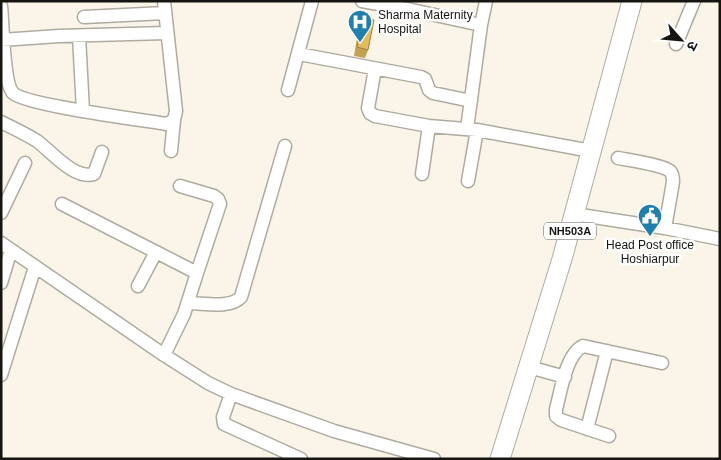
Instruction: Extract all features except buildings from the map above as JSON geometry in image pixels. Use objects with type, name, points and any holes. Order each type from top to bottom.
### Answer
[{"type":"highway","name":"NH503A","points":[[500,459],[574,214],[632,1]]},
{"type":"street","points":[[288,90],[312,1]]},
{"type":"street","points":[[362,1],[413,5],[481,25]]},
{"type":"street","points":[[468,181],[472,130],[471,101],[486,1]]},
{"type":"street","points":[[676,44],[694,1]]},
{"type":"street","points":[[1,6],[2,40],[9,87],[13,94],[21,98],[83,111],[167,124],[174,120]]},
{"type":"street","points":[[84,17],[164,7],[176,111],[170,152]]},
{"type":"street","points":[[2,40],[58,36],[166,33]]},
{"type":"street","points":[[79,36],[83,111]]},
{"type":"street","points":[[299,54],[421,77],[425,79],[429,90],[433,94],[471,101]]},
{"type":"street","points":[[375,69],[368,108],[370,113],[375,116],[591,150]]},
{"type":"street","points":[[1,122],[36,140],[67,166],[84,175],[94,174],[102,152]]},
{"type":"street","points":[[422,174],[429,126]]},
{"type":"street","points":[[189,303],[226,304],[237,301],[241,297],[285,146]]},
{"type":"street","points":[[618,158],[664,168],[673,176],[674,182],[665,228]]},
{"type":"street","points":[[1,213],[25,163]]},
{"type":"street","points":[[164,355],[189,303],[220,204],[214,196],[180,186]]},
{"type":"street","points":[[62,204],[197,273]]},
{"type":"street","points":[[574,214],[665,228],[720,239]]},
{"type":"street","points":[[1,283],[6,247],[164,355],[231,394],[334,431],[434,459]]},
{"type":"street","points":[[138,286],[156,252]]},
{"type":"street","points":[[1,375],[35,267]]},
{"type":"street","points":[[609,436],[561,420],[556,416],[556,409],[571,356],[577,349],[583,346],[662,363]]},
{"type":"street","points":[[587,428],[608,351]]},
{"type":"street","points":[[528,367],[565,377]]},
{"type":"street","points":[[231,394],[223,417],[224,424],[280,454],[302,459]]},
{"type":"place","name":"Sharma Maternity Hospital","points":[[360,43]]},
{"type":"place","name":"Head Post office Hoshiarpur","points":[[650,237]]}]
